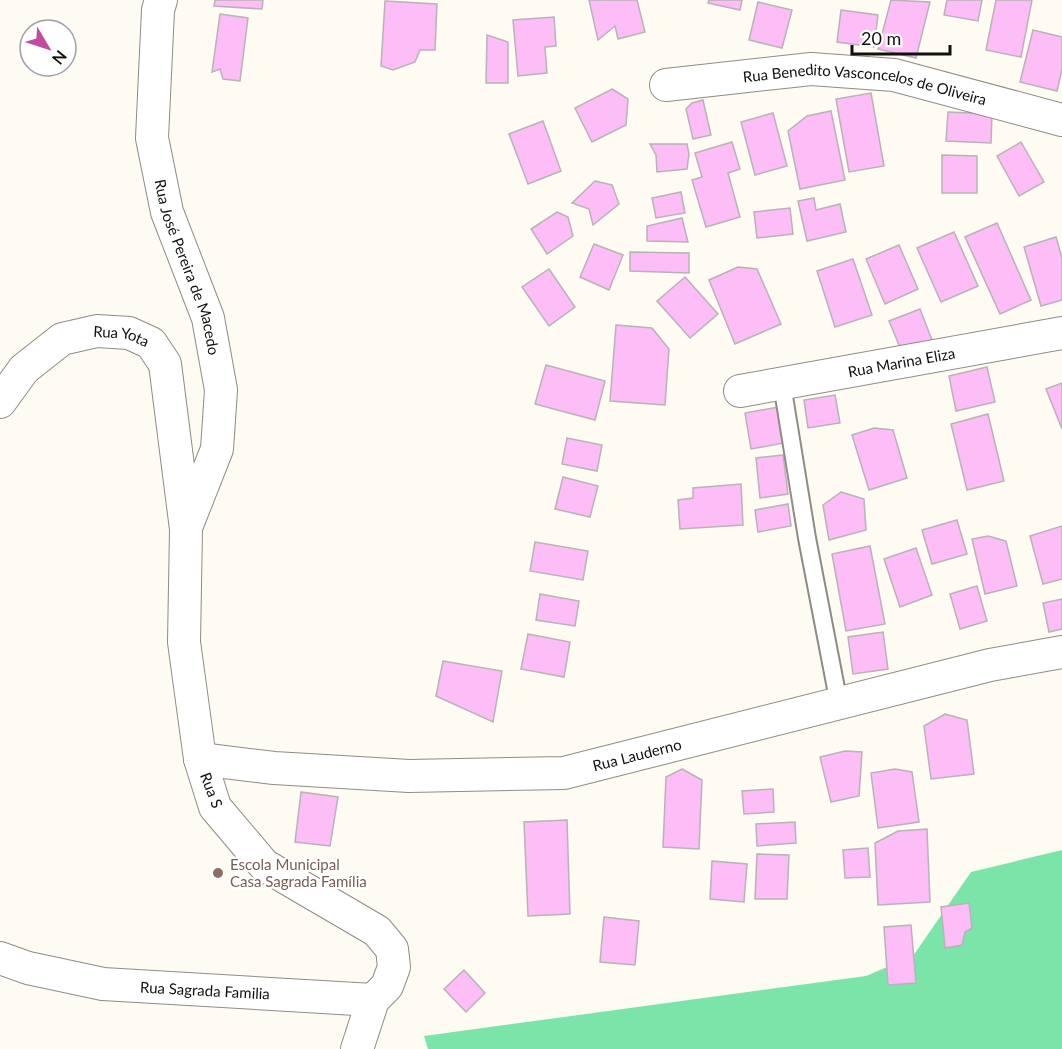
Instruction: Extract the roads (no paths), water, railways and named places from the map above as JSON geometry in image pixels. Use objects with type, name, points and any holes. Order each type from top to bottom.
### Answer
[{"type":"street","name":"Rua José Pereira de Macedo","points":[[161,0],[158,10],[152,138],[167,212],[208,318],[222,390],[217,449],[186,529]]},
{"type":"street","name":"Rua Benedito Vasconcelos de Oliveira","points":[[666,85],[811,69],[894,75],[1062,120]]},
{"type":"street","name":"Rua Yota","points":[[0,402],[24,369],[62,339],[97,332],[129,333],[151,344],[165,364],[186,529]]},
{"type":"street","name":"Rua Marina Eliza","points":[[740,391],[1062,333]]},
{"type":"street","name":"Rua S","points":[[186,529],[184,642],[200,759],[215,807],[264,865],[377,931],[392,949],[394,967],[387,986],[373,1000]]},
{"type":"street","name":"Rua Lauderno","points":[[200,759],[274,768],[409,776],[564,773],[990,665],[1062,652]]},
{"type":"street","name":"Rua Sagrada Familia","points":[[0,958],[28,968],[103,984],[373,1000]]},
{"type":"street","points":[[357,1049],[373,1000]]},
{"type":"lane","points":[[782,384],[807,538],[839,704]]},
{"type":"place","name":"Escola Municipal Casa Sagrada Família","points":[[218,873]]}]
